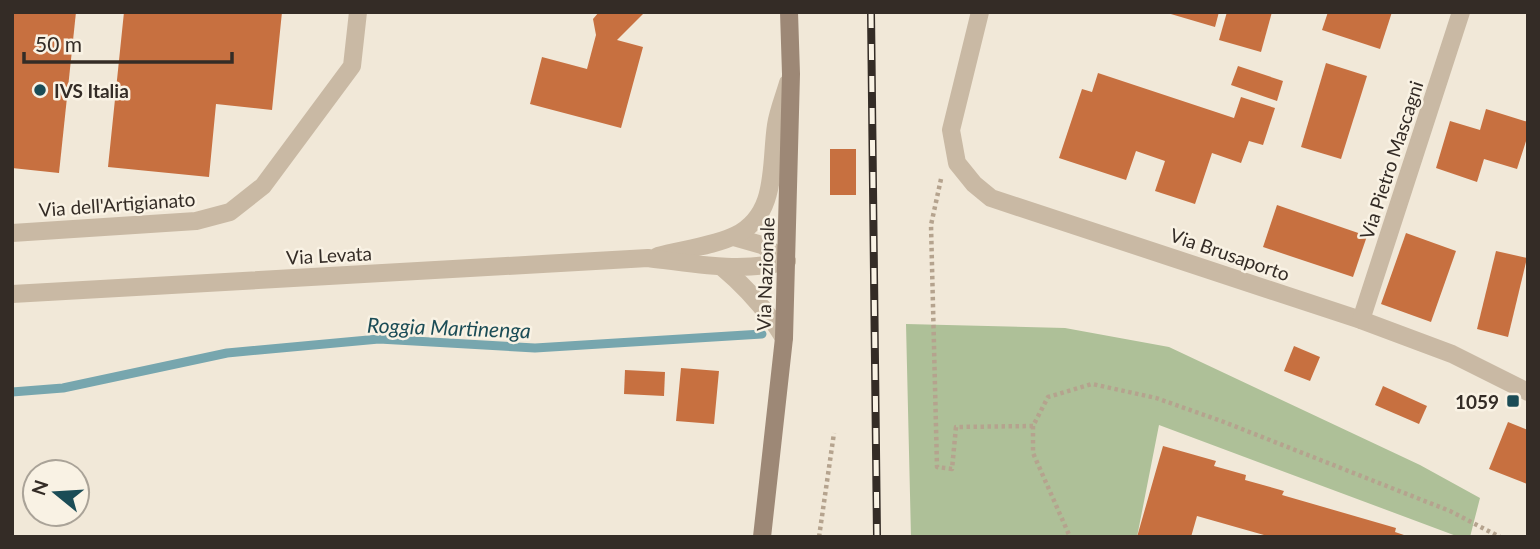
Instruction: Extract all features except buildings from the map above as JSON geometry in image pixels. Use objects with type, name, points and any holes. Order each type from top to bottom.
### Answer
[{"type":"main road","name":"Via Nazionale","points":[[762,537],[784,338],[791,74],[789,12]]},
{"type":"street","name":"Via dell'Artigianato","points":[[12,233],[196,222],[230,212],[263,186],[352,66],[358,12]]},
{"type":"street","name":"Via Brusaporto","points":[[979,12],[951,130],[957,163],[974,184],[991,198],[1361,320],[1452,355],[1528,392]]},
{"type":"street","name":"Via Pietro Mascagni","points":[[1361,320],[1461,12]]},
{"type":"street","name":"Via Levata","points":[[648,258],[734,236],[750,227],[765,208],[776,123],[791,74]]},
{"type":"street","points":[[734,236],[762,245],[787,261]]},
{"type":"street","name":"Via Levata","points":[[12,294],[648,258],[722,267],[765,267],[787,261]]},
{"type":"street","points":[[722,267],[750,290],[767,310],[784,338]]},
{"type":"path","points":[[943,171],[931,225],[937,467],[952,469],[956,427],[1033,426]]},
{"type":"path","points":[[1070,537],[1032,453],[1033,426],[1048,397],[1092,384],[1156,398],[1224,422],[1438,506],[1500,537]]},
{"type":"path","points":[[819,537],[834,433]]},
{"type":"green space","points":[[906,324],[1065,328],[1169,347],[1420,465],[1480,498],[1470,537],[1459,537],[1159,425],[1137,537],[911,537]]},
{"type":"waterway","name":"Roggia Martinenga","points":[[12,392],[63,388],[227,353],[379,339],[535,348],[762,334]]},
{"type":"railway","points":[[871,12],[877,537]]},
{"type":"place","name":"IVS Italia","points":[[40,90]]},
{"type":"place","name":"1059","points":[[1513,401]]}]
